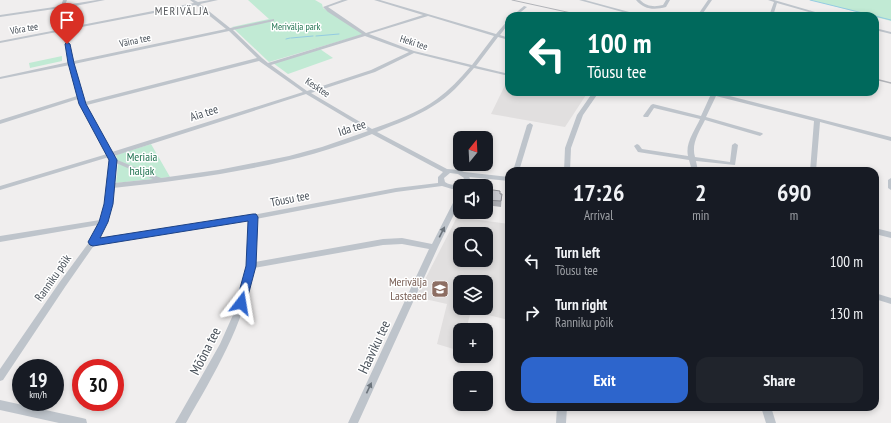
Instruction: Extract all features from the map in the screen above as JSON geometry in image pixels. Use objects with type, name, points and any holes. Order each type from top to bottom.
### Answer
[{"type":"street","points":[[66,0],[63,8],[64,30],[80,98],[111,158],[161,180]]},
{"type":"street","points":[[0,16],[63,8],[102,0]]},
{"type":"street","name":"Kesktee","points":[[192,0],[230,29],[260,59],[306,92],[373,132],[447,172]]},
{"type":"street","name":"Võra tee","points":[[0,42],[216,0]]},
{"type":"street","name":"Heki tee","points":[[346,0],[327,5],[325,7],[367,35],[413,52],[505,74]]},
{"type":"street","points":[[376,0],[505,38]]},
{"type":"street","points":[[581,0],[629,12]]},
{"type":"street","points":[[604,0],[605,5]]},
{"type":"street","points":[[638,0],[643,5],[658,7],[665,6],[668,0]]},
{"type":"street","points":[[702,12],[710,0]]},
{"type":"street","points":[[770,0],[812,12]]},
{"type":"street","points":[[772,12],[776,2]]},
{"type":"street","points":[[519,12],[525,7]]},
{"type":"street","points":[[268,64],[367,35],[428,15]]},
{"type":"street","name":"Väina tee","points":[[0,78],[273,20]]},
{"type":"street","name":"Ida tee","points":[[110,186],[230,171],[266,164],[299,156],[373,132],[423,110],[443,97],[459,81],[505,25]]},
{"type":"street","points":[[879,30],[891,33]]},
{"type":"street","name":"Aia tee","points":[[0,188],[111,158],[373,71],[413,52]]},
{"type":"street","points":[[83,104],[260,59]]},
{"type":"street","points":[[567,167],[568,148],[580,115],[593,96]]},
{"type":"street","points":[[694,167],[690,151],[691,144],[713,96]]},
{"type":"street","points":[[722,96],[891,139]]},
{"type":"street","points":[[0,122],[80,98]]},
{"type":"street","points":[[646,116],[653,106],[760,134]]},
{"type":"street","points":[[813,167],[817,120]]},
{"type":"street","points":[[517,167],[530,125]]},
{"type":"street","points":[[637,146],[640,151],[733,164],[735,145]]},
{"type":"street","name":"Ranniku põik","points":[[0,377],[93,242],[104,222],[110,186],[111,158]]},
{"type":"street","points":[[453,188],[443,184],[440,179],[447,172],[456,171],[463,174],[505,179]]},
{"type":"street","points":[[463,174],[467,179]]},
{"type":"street","points":[[891,180],[891,187]]},
{"type":"street","name":"Tõusu tee","points":[[93,242],[253,217],[396,190],[443,184]]},
{"type":"street","name":"Haaviku tee","points":[[353,423],[453,205]]},
{"type":"street","name":"Mõõna tee","points":[[180,423],[223,348],[241,303],[251,266],[253,217]]},
{"type":"street","points":[[0,239],[104,222]]},
{"type":"street","points":[[879,232],[891,234]]},
{"type":"street","points":[[251,266],[383,242],[402,242],[434,247]]},
{"type":"street","points":[[879,297],[891,301]]},
{"type":"street","points":[[0,406],[82,423]]},
{"type":"street","points":[[561,423],[562,411]]},
{"type":"street","points":[[767,411],[771,423]]},
{"type":"shaded area","points":[[505,85],[505,96],[585,96],[565,127],[491,114]]},
{"type":"shaded area","name":"Merivälja Lasteaed","points":[[456,219],[472,219],[505,223],[505,319],[488,315],[493,315],[493,275],[453,275],[453,315],[470,315],[468,323],[453,323],[453,349],[437,344],[447,304],[416,297]]},
{"type":"green space","name":"Merivälja park","points":[[248,0],[315,0],[322,4],[323,8],[364,34],[269,62],[232,27],[269,19]]},
{"type":"green space","points":[[811,0],[891,0],[891,21],[879,18],[879,12],[857,12]]},
{"type":"green space","points":[[320,49],[333,58],[288,74],[273,63]]},
{"type":"green space","points":[[62,56],[62,61],[30,68],[29,63]]},
{"type":"green space","name":"Meriaia haljak","points":[[151,144],[170,177],[116,183],[118,164],[116,155]]},
{"type":"building","points":[[493,190],[500,191],[500,194],[502,194],[501,201],[493,200]]},
{"type":"waterway","points":[[810,0],[859,12]]},
{"type":"waterway","points":[[879,17],[891,20]]},
{"type":"waterway","points":[[316,36],[339,34]]},
{"type":"waterway","points":[[291,38],[313,36]]},
{"type":"waterway","points":[[286,39],[290,38]]},
{"type":"railway","points":[[512,0],[567,12]]},
{"type":"railway","points":[[879,80],[891,83]]},
{"type":"place","name":"Merivälja Lasteaed","points":[[440,289]]},
{"type":"district","name":"MERIVÄLJA","points":[[182,11]]},
{"type":"route","points":[[67,44],[80,98],[113,160],[113,170],[104,222],[93,242],[253,217],[251,266],[241,303]]}]
